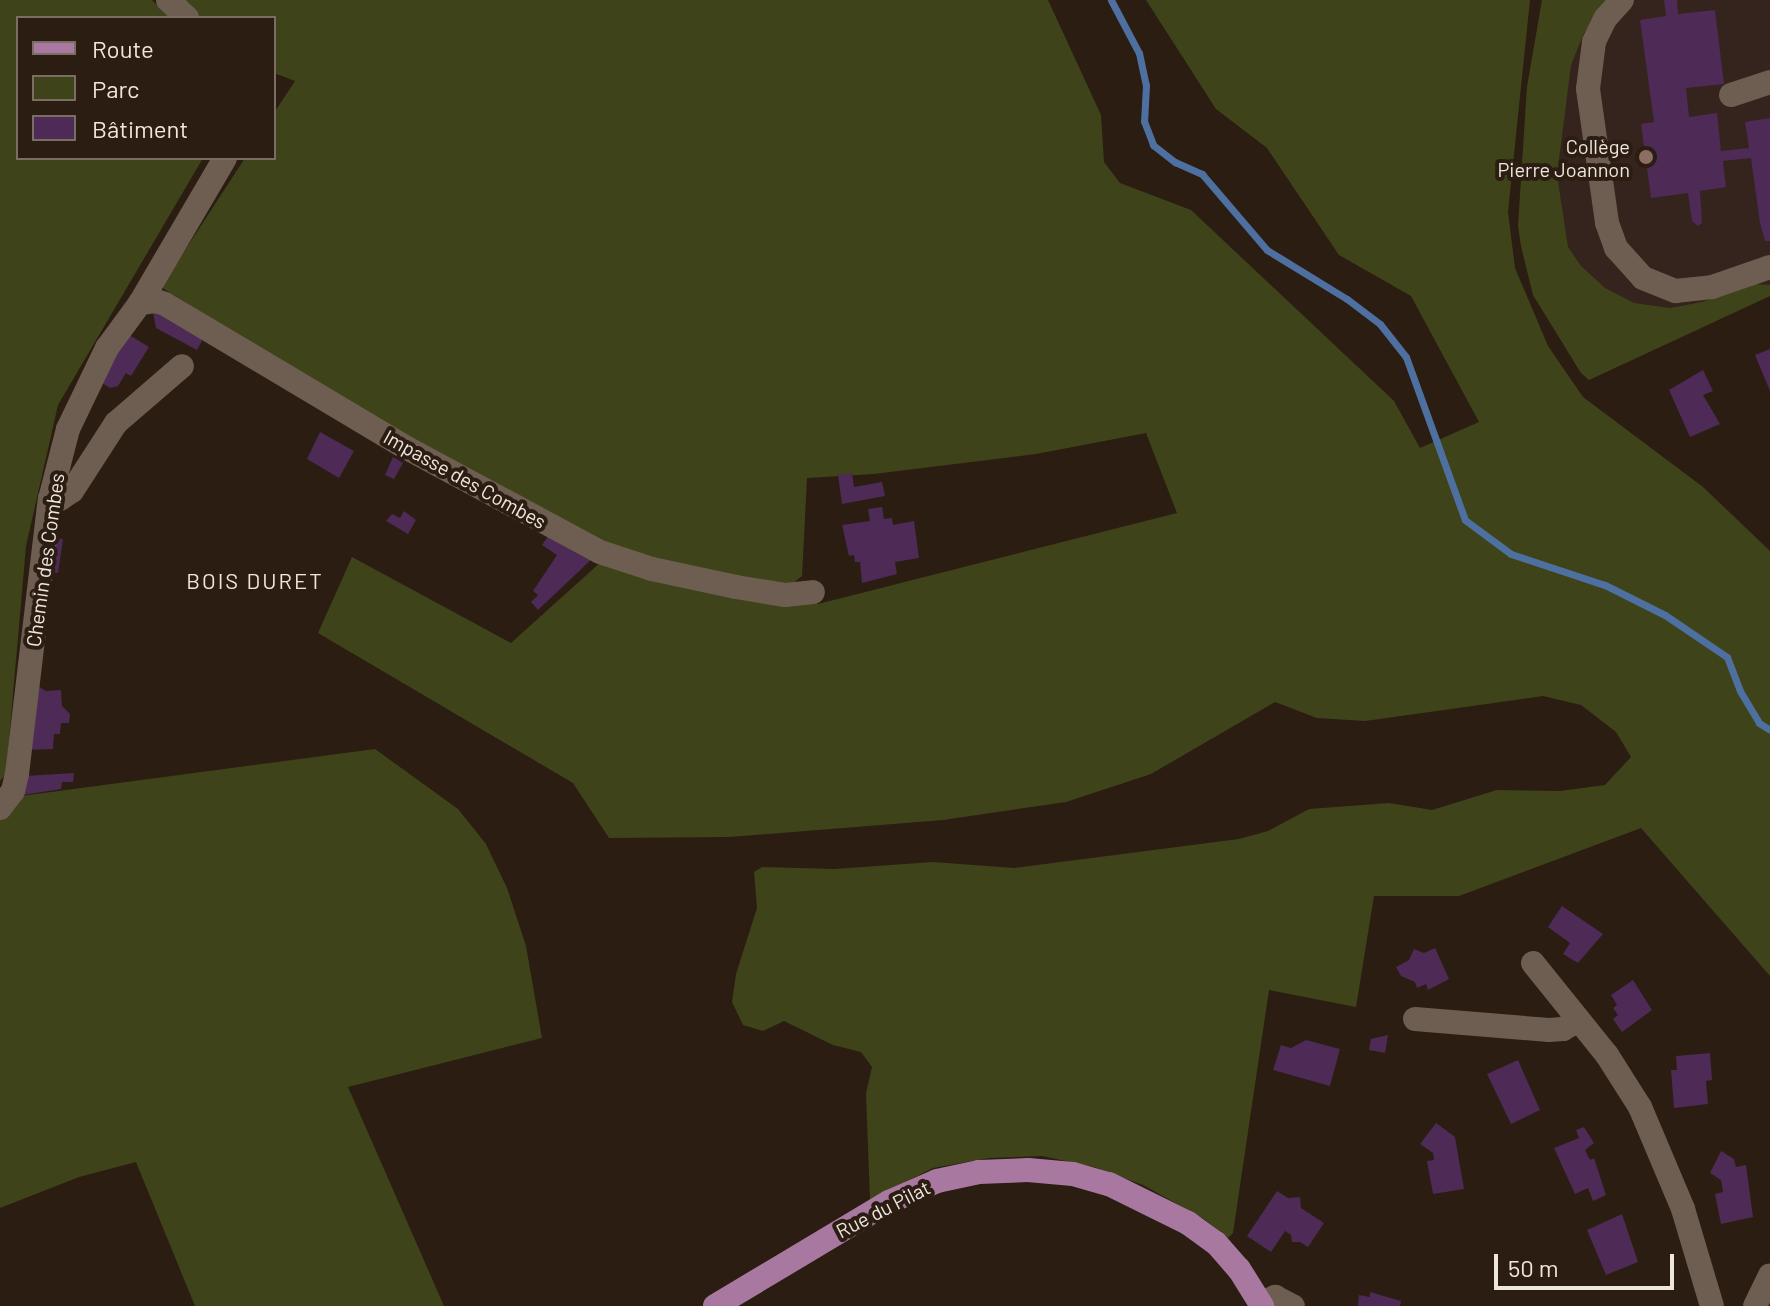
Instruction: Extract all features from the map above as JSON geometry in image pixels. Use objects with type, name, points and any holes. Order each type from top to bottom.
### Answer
[{"type":"main road","name":"Rue du Pilat","points":[[715,1306],[889,1202],[937,1181],[979,1172],[1028,1170],[1073,1174],[1109,1184],[1188,1223],[1216,1243],[1250,1284],[1261,1305]]},
{"type":"street","points":[[168,0],[185,16]]},
{"type":"street","points":[[1622,0],[1605,19],[1594,42],[1588,89],[1607,223],[1616,248],[1643,278],[1675,291],[1712,287],[1770,267]]},
{"type":"street","points":[[1731,95],[1770,82]]},
{"type":"street","name":"Chemin des Combes","points":[[0,808],[13,791],[17,774],[50,499],[59,455],[82,395],[107,348],[140,303],[224,160]]},
{"type":"street","name":"Impasse des Combes","points":[[140,303],[156,301],[165,304],[405,447],[600,552],[652,569],[736,587],[785,595],[813,592]]},
{"type":"street","points":[[50,499],[60,499],[72,491],[116,423],[182,366]]},
{"type":"street","points":[[1533,963],[1607,1055],[1640,1107],[1666,1161],[1712,1305]]},
{"type":"street","points":[[1415,1019],[1549,1030],[1563,1029],[1579,1020]]},
{"type":"street","points":[[1755,1306],[1770,1275]]},
{"type":"street","name":"Rue du Pilat","points":[[1261,1305],[1275,1297],[1293,1306]]},
{"type":"shaded area","name":"Collège Pierre Joannon","points":[[1542,0],[1770,0],[1770,296],[1589,380],[1581,373],[1533,295],[1518,226],[1527,87]]},
{"type":"green space","points":[[0,0],[152,0],[168,16],[16,16],[16,160],[202,160],[58,405],[26,546],[6,774],[0,781]]},
{"type":"green space","points":[[179,0],[1048,0],[1101,115],[1104,162],[1120,183],[1191,210],[1394,401],[1420,448],[1479,422],[1411,296],[1339,255],[1267,148],[1216,109],[1146,0],[1530,0],[1508,212],[1515,268],[1548,346],[1583,397],[1703,487],[1770,551],[1770,976],[1641,828],[1459,896],[1374,896],[1356,1007],[1269,990],[1233,1233],[1228,1238],[1204,1219],[1143,1185],[1094,1167],[1042,1156],[989,1158],[933,1168],[870,1200],[866,1093],[872,1067],[861,1052],[833,1045],[784,1021],[763,1031],[743,1025],[732,1002],[736,974],[757,908],[754,872],[762,867],[834,869],[933,862],[1014,868],[1239,839],[1268,831],[1309,809],[1389,803],[1432,810],[1497,790],[1560,791],[1605,785],[1631,757],[1616,732],[1581,705],[1543,696],[1365,721],[1317,718],[1275,702],[1151,774],[1066,802],[943,820],[729,837],[609,838],[573,783],[318,633],[352,557],[511,643],[602,561],[679,581],[818,604],[1177,513],[1146,433],[1036,454],[874,474],[807,478],[802,576],[788,587],[602,547],[386,428],[161,287],[244,160],[276,160],[276,110],[295,81],[276,74],[276,16],[197,16]]},
{"type":"green space","points":[[1542,0],[1609,0],[1599,9],[1583,35],[1571,65],[1557,175],[1568,247],[1581,266],[1605,288],[1634,303],[1670,308],[1702,302],[1754,284],[1770,285],[1770,296],[1589,380],[1581,373],[1533,295],[1518,226],[1527,87]]},
{"type":"green space","points":[[375,749],[458,809],[486,844],[507,888],[526,946],[542,1038],[348,1087],[444,1306],[195,1306],[136,1162],[79,1177],[0,1208],[0,815],[21,796]]},
{"type":"building","points":[[1664,0],[1677,0],[1678,14],[1715,10],[1724,84],[1686,88],[1689,117],[1717,113],[1721,151],[1749,148],[1745,122],[1770,118],[1770,241],[1765,241],[1760,223],[1751,158],[1723,161],[1726,187],[1700,191],[1702,223],[1698,226],[1692,221],[1688,193],[1651,198],[1641,124],[1654,122],[1640,20],[1666,16]]},
{"type":"building","points":[[162,309],[205,335],[197,350],[156,328],[153,312]]},
{"type":"building","points":[[126,333],[149,347],[131,376],[126,373],[118,386],[110,388],[97,380]]},
{"type":"building","points":[[1770,349],[1770,391],[1755,355]]},
{"type":"building","points":[[1703,370],[1713,391],[1703,395],[1720,424],[1690,437],[1669,390]]},
{"type":"building","points":[[320,432],[354,451],[339,478],[307,459]]},
{"type":"building","points":[[393,457],[403,463],[394,479],[385,475]]},
{"type":"building","points":[[852,473],[854,487],[882,482],[885,496],[842,504],[838,475]]},
{"type":"building","points":[[882,507],[884,519],[892,518],[893,525],[914,521],[919,558],[895,562],[897,574],[862,583],[860,562],[855,562],[854,555],[849,556],[842,525],[870,521],[868,509]]},
{"type":"building","points":[[404,511],[416,520],[408,534],[386,521],[392,514],[400,518]]},
{"type":"building","points":[[551,532],[595,556],[538,610],[531,602],[538,595],[533,591],[557,555],[542,545]]},
{"type":"building","points":[[50,538],[63,539],[58,573],[46,572]]},
{"type":"building","points":[[34,684],[46,691],[61,690],[62,706],[70,714],[69,723],[61,723],[60,734],[54,734],[53,749],[27,750]]},
{"type":"building","points":[[74,773],[73,782],[62,782],[61,789],[23,795],[24,776]]},
{"type":"building","points":[[1562,906],[1603,934],[1578,963],[1563,954],[1570,943],[1548,927]]},
{"type":"building","points":[[1435,948],[1449,979],[1428,990],[1426,984],[1417,988],[1415,982],[1401,976],[1396,967],[1409,960],[1414,949],[1424,953]]},
{"type":"building","points":[[1633,980],[1652,1010],[1622,1032],[1613,1019],[1618,1015],[1613,1008],[1617,1005],[1611,995]]},
{"type":"building","points":[[1388,1035],[1385,1053],[1369,1050],[1371,1039]]},
{"type":"building","points":[[1306,1040],[1340,1049],[1330,1086],[1273,1070],[1281,1045],[1291,1048]]},
{"type":"building","points":[[1710,1053],[1712,1080],[1706,1081],[1708,1104],[1674,1108],[1671,1070],[1677,1070],[1676,1056]]},
{"type":"building","points":[[1518,1060],[1540,1110],[1511,1124],[1487,1074]]},
{"type":"building","points":[[1436,1123],[1455,1137],[1464,1189],[1433,1194],[1427,1161],[1434,1160],[1433,1153],[1420,1144]]},
{"type":"building","points":[[1584,1127],[1594,1143],[1585,1150],[1590,1160],[1594,1158],[1606,1195],[1593,1201],[1588,1188],[1575,1194],[1554,1148],[1579,1138],[1576,1130]]},
{"type":"building","points":[[1721,1151],[1734,1159],[1736,1167],[1746,1165],[1753,1217],[1721,1224],[1715,1194],[1723,1192],[1721,1180],[1710,1173]]},
{"type":"building","points":[[1277,1191],[1288,1198],[1300,1197],[1301,1208],[1324,1223],[1308,1247],[1292,1242],[1291,1235],[1285,1231],[1271,1252],[1247,1236]]},
{"type":"building","points":[[1622,1214],[1638,1262],[1606,1275],[1587,1230]]},
{"type":"building","points":[[1370,1292],[1401,1301],[1400,1306],[1358,1306],[1359,1295],[1370,1297]]},
{"type":"waterway","points":[[1111,0],[1139,53],[1146,85],[1144,121],[1153,145],[1175,162],[1202,174],[1267,250],[1347,299],[1380,324],[1406,357],[1465,520],[1511,554],[1605,585],[1665,615],[1727,657],[1740,691],[1759,723],[1770,730]]},
{"type":"place","name":"Collège Pierre Joannon","points":[[1646,157]]},
{"type":"district","name":"BOIS DURET","points":[[255,581]]}]
